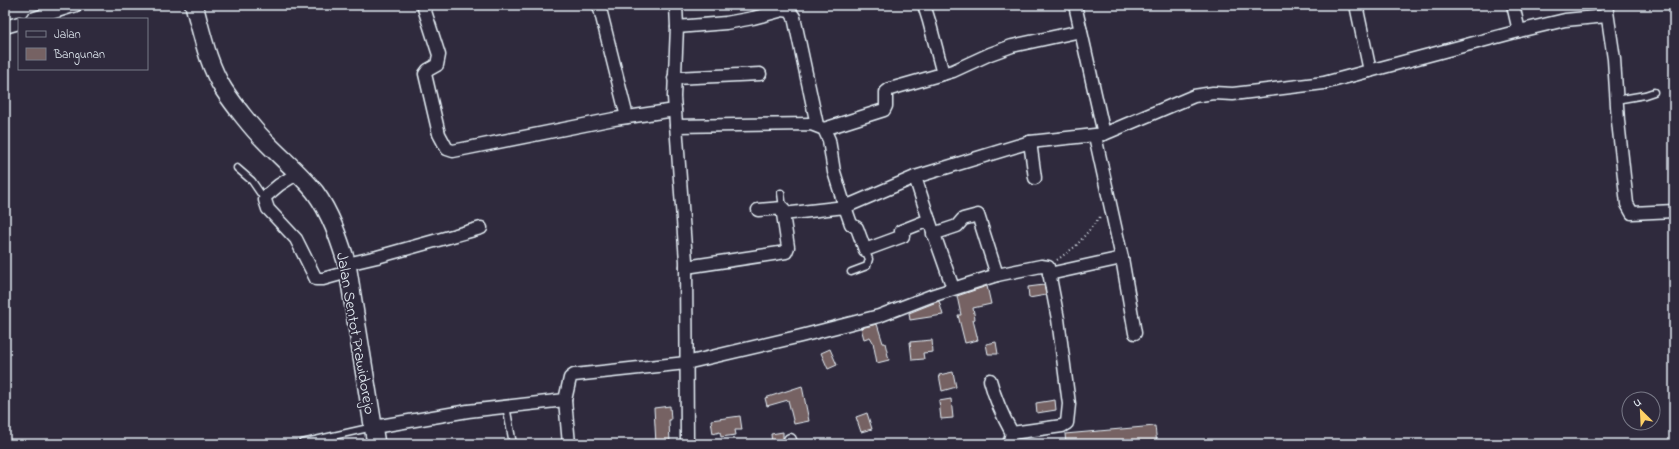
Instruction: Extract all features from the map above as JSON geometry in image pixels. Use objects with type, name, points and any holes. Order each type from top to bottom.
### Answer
[{"type":"main road","name":"Jalan Sentot Prawidorejo","points":[[194,5],[208,54],[225,91],[263,139],[296,175],[315,193],[329,215],[340,240],[371,428],[376,444]]},
{"type":"street","points":[[35,18],[76,5]]},
{"type":"street","points":[[423,5],[439,55],[437,64],[424,74],[439,134],[447,149],[453,151],[475,148],[627,117],[675,110]]},
{"type":"street","points":[[599,5],[627,117]]},
{"type":"street","points":[[676,5],[677,27],[674,78],[686,267],[687,444]]},
{"type":"street","points":[[924,5],[943,74]]},
{"type":"street","points":[[1075,5],[1081,31],[1135,333]]},
{"type":"street","points":[[1356,5],[1370,72]]},
{"type":"street","points":[[1513,5],[1519,31]]},
{"type":"street","points":[[677,27],[726,23],[784,10],[790,11],[794,16],[820,127],[829,140],[834,172],[851,224],[857,228],[865,250],[903,236],[900,230],[929,220]]},
{"type":"street","points":[[758,210],[783,211],[845,207],[915,177],[1030,142],[1100,135],[1194,96],[1213,93],[1233,94],[1324,83],[1370,72],[1394,63],[1606,10],[1614,59],[1616,100],[1627,204],[1629,210],[1632,213],[1639,214],[1674,211]]},
{"type":"street","points":[[5,28],[18,23]]},
{"type":"street","points":[[676,126],[820,127],[884,110],[886,106],[886,92],[888,90],[953,71],[990,54],[1012,46],[1081,31]]},
{"type":"street","points":[[674,78],[760,74]]},
{"type":"street","points":[[1030,142],[1035,178]]},
{"type":"street","points":[[296,175],[279,185],[266,196],[265,200],[268,209],[296,239],[316,279],[323,279],[377,257],[481,228]]},
{"type":"street","points":[[915,177],[933,234],[953,288]]},
{"type":"street","points":[[686,267],[786,252],[788,247],[783,211]]},
{"type":"street","points":[[933,234],[957,226],[963,220],[978,215],[997,275]]},
{"type":"street","points":[[569,444],[565,400],[570,378],[574,374],[686,363],[879,316],[953,288],[997,275],[1041,266],[1049,270],[1122,258]]},
{"type":"street","points":[[990,380],[994,398],[1010,438],[1062,426],[1067,423],[1069,404],[1058,319],[1049,270]]},
{"type":"street","points":[[371,428],[468,410],[565,400]]},
{"type":"lane","points":[[1616,100],[1654,92]]},
{"type":"lane","points":[[237,168],[252,181],[265,200]]},
{"type":"lane","points":[[781,193],[783,211]]},
{"type":"lane","points":[[851,272],[867,266],[869,259],[865,250]]},
{"type":"lane","points":[[506,406],[513,444]]},
{"type":"lane","points":[[302,443],[371,428]]},
{"type":"path","points":[[1049,270],[1076,246],[1103,214]]},
{"type":"building","points":[[1044,285],[1046,295],[1029,298],[1028,287]]},
{"type":"building","points":[[987,286],[991,304],[973,308],[975,319],[973,320],[978,340],[965,343],[958,315],[961,315],[957,296]]},
{"type":"building","points":[[939,301],[943,315],[910,320],[909,313]]},
{"type":"building","points":[[877,324],[883,343],[885,343],[889,360],[877,363],[873,342],[870,337],[864,339],[861,328]]},
{"type":"building","points":[[932,340],[933,352],[923,353],[924,359],[912,360],[910,342]]},
{"type":"building","points":[[996,342],[998,354],[988,354],[986,344]]},
{"type":"building","points":[[830,349],[837,365],[828,369],[821,353]]},
{"type":"building","points":[[953,372],[956,387],[942,391],[939,375]]},
{"type":"building","points":[[802,386],[809,421],[794,424],[788,400],[767,406],[765,398]]},
{"type":"building","points":[[951,399],[953,418],[941,419],[939,401]]},
{"type":"building","points":[[1055,400],[1056,410],[1037,413],[1036,403]]},
{"type":"building","points":[[670,406],[670,444],[656,444],[654,408]]},
{"type":"building","points":[[867,413],[872,429],[861,432],[856,417]]},
{"type":"building","points":[[740,416],[742,430],[735,430],[736,435],[721,437],[720,432],[713,434],[711,420]]},
{"type":"building","points":[[1155,426],[1157,444],[1066,444],[1065,434]]},
{"type":"building","points":[[783,432],[783,442],[772,444],[771,434]]}]
